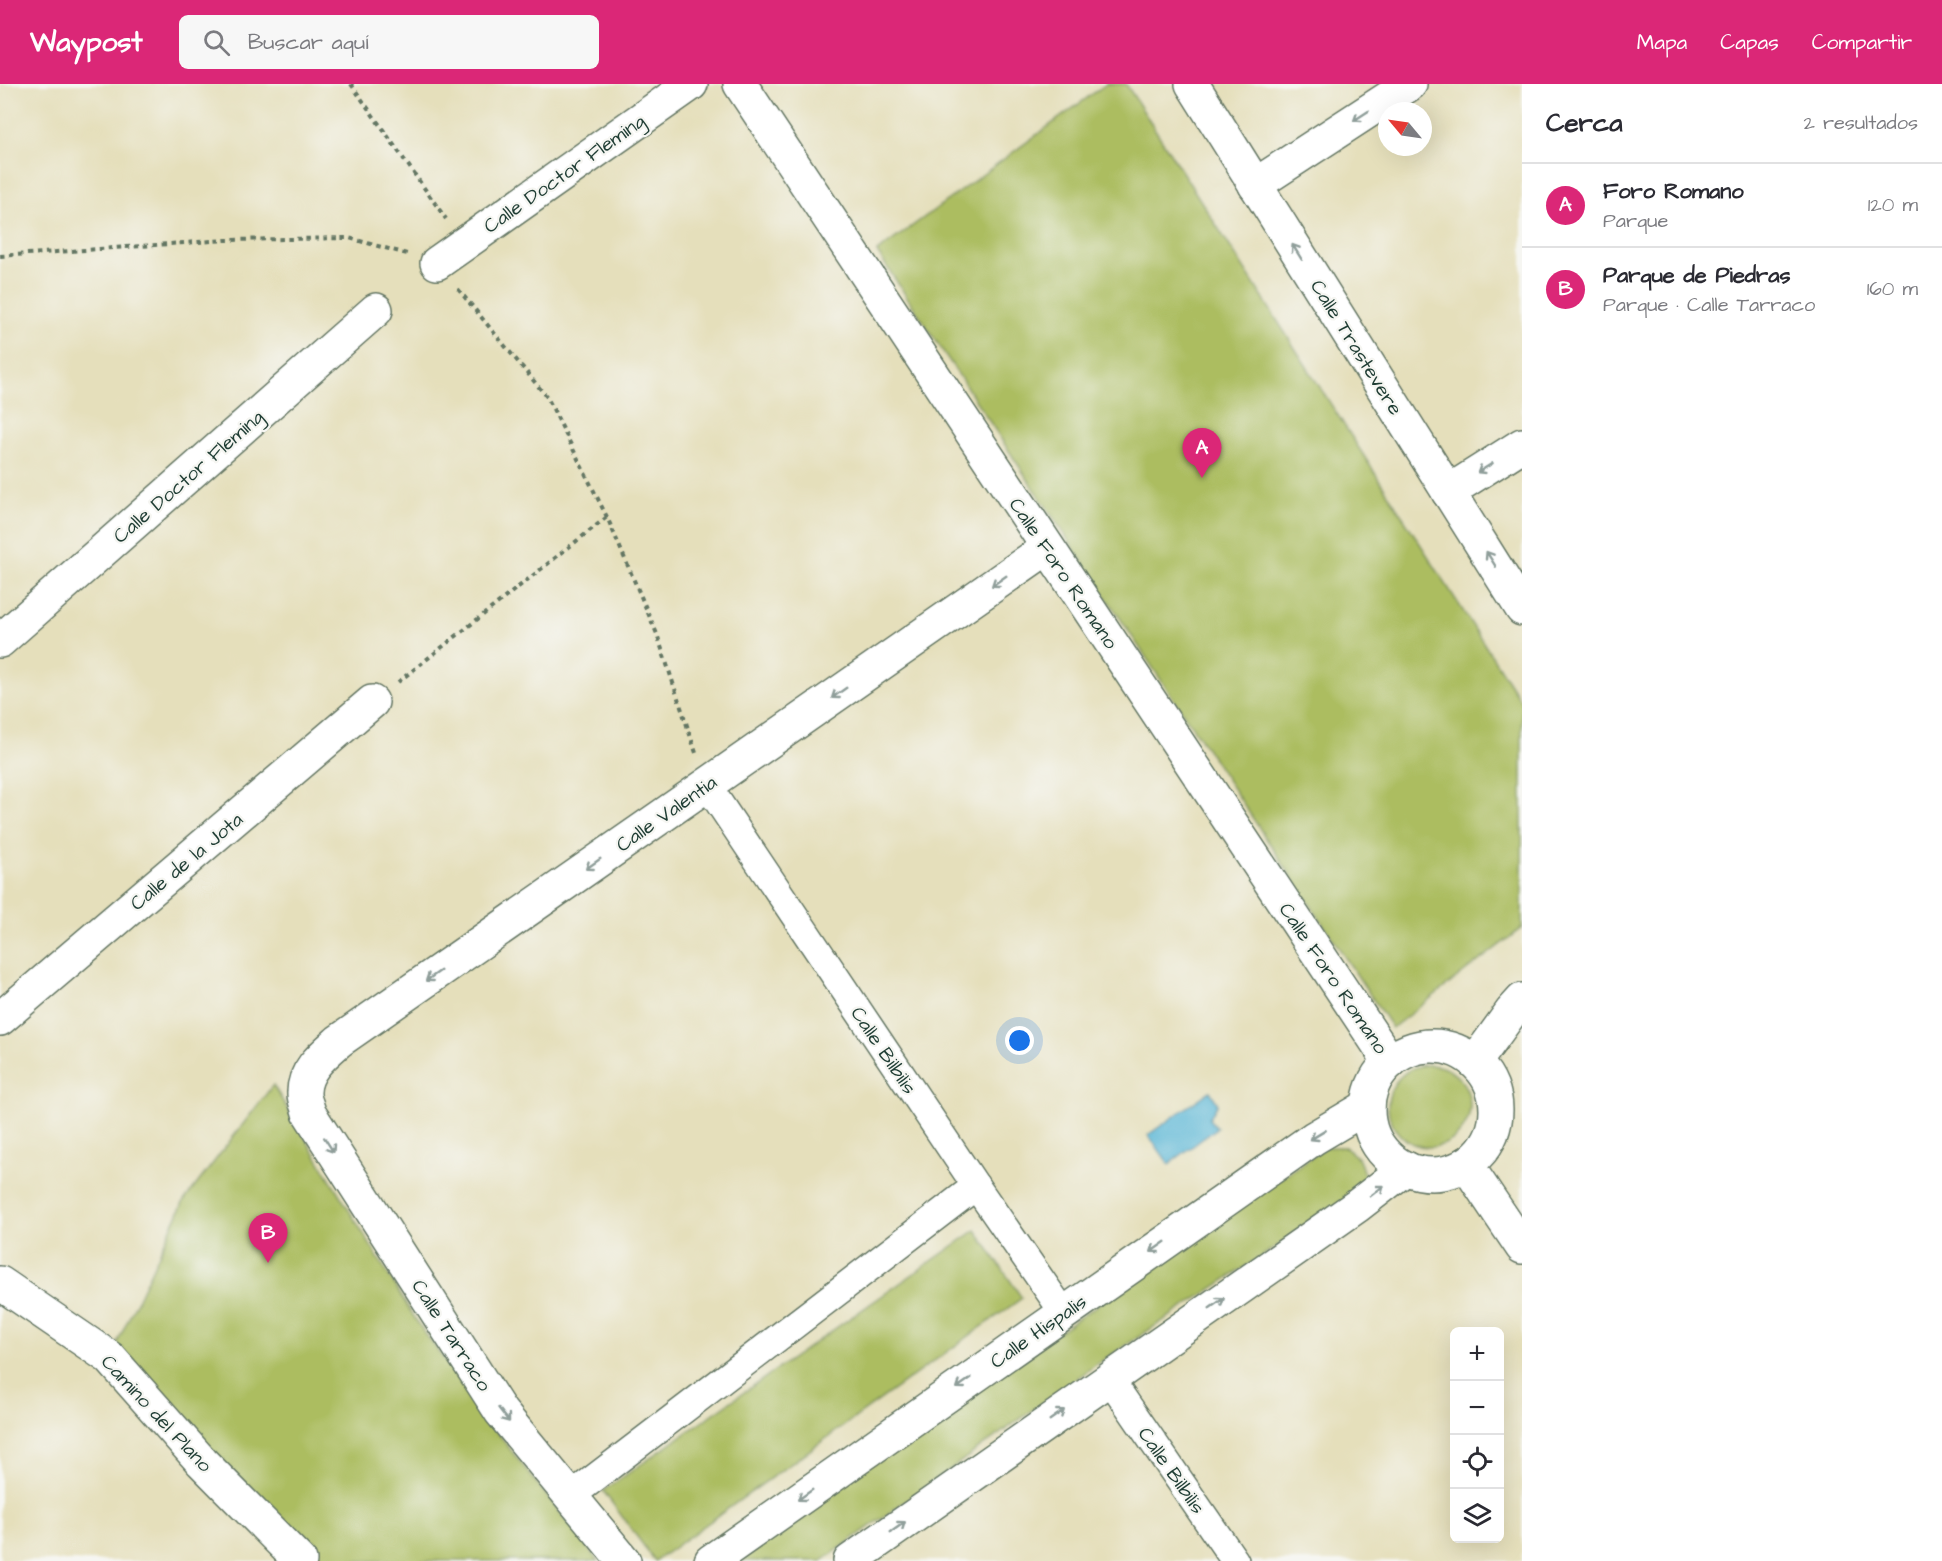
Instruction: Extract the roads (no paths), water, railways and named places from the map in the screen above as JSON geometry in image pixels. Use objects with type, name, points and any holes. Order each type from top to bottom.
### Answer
[{"type":"street","name":"Calle Doctor Fleming","points":[[437,263],[691,84]]},
{"type":"street","name":"Calle Foro Romano","points":[[740,84],[1390,1062]]},
{"type":"street","name":"Calle Trastevere","points":[[1192,84],[1522,609]]},
{"type":"street","points":[[1255,185],[1410,84]]},
{"type":"street","name":"Calle Doctor Fleming","points":[[0,641],[376,310]]},
{"type":"street","points":[[1448,492],[1522,444]]},
{"type":"street","name":"Calle Valentia","points":[[304,1093],[308,1073],[339,1041],[1047,548]]},
{"type":"street","name":"Calle de la Jota","points":[[0,1019],[372,702]]},
{"type":"street","name":"Calle Bilbilis","points":[[707,785],[1064,1313]]},
{"type":"street","points":[[1475,1062],[1522,1000]]},
{"type":"street","points":[[1423,1047],[1442,1047],[1460,1052],[1475,1062],[1487,1077],[1495,1095],[1496,1116],[1491,1134],[1481,1151],[1466,1164],[1447,1172],[1426,1174],[1406,1168],[1390,1158],[1377,1143],[1368,1106],[1379,1075],[1390,1062],[1405,1052],[1423,1047]]},
{"type":"street","name":"Calle Tarraco","points":[[304,1093],[309,1113],[501,1412],[624,1561]]},
{"type":"street","name":"Calle Hispalis","points":[[711,1561],[1314,1137],[1368,1106]]},
{"type":"street","points":[[1466,1164],[1522,1247]]},
{"type":"street","points":[[850,1561],[1358,1206],[1406,1168]]},
{"type":"street","points":[[571,1496],[976,1186]]},
{"type":"street","name":"Camino del Plano","points":[[0,1282],[111,1358],[202,1461],[300,1561]]},
{"type":"street","name":"Calle Bilbilis","points":[[1109,1378],[1235,1561]]},
{"type":"water","points":[[1210,1091],[1218,1104],[1209,1119],[1217,1128],[1169,1164],[1148,1135]]},
{"type":"place","name":"Foro Romano","points":[[1202,478]]},
{"type":"place","name":"Parque de Piedras","points":[[268,1263]]}]
